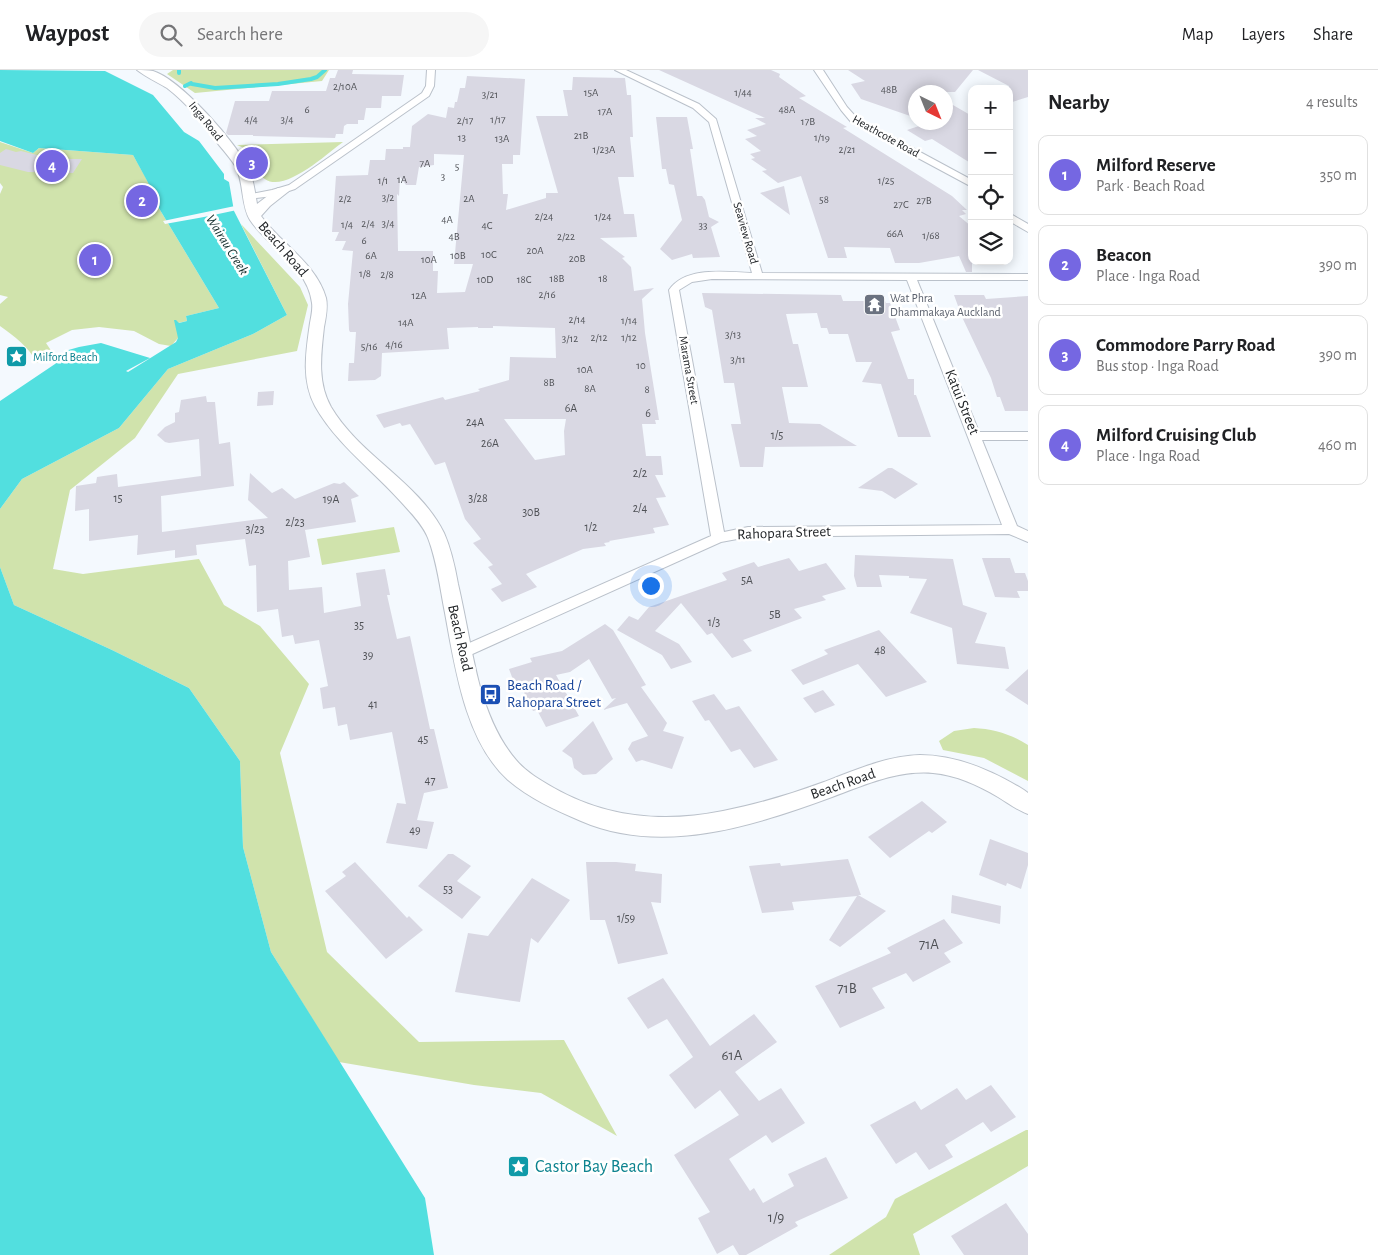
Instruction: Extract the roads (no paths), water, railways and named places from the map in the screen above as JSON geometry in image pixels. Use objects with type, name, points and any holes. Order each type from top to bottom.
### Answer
[{"type":"main road","name":"Inga Road","points":[[143,70],[179,91],[198,109],[241,166],[248,194]]},
{"type":"main road","points":[[254,216],[265,203],[283,191]]},
{"type":"main road","name":"Beach Road","points":[[248,194],[254,216],[301,267],[316,291],[320,303],[313,362],[314,388],[322,406],[338,428],[403,492],[434,532],[476,707],[498,754],[516,773],[538,790],[571,808],[625,824],[653,828],[682,828],[717,824],[776,807],[888,768],[921,764],[943,766],[978,776],[997,785],[1028,806]]},
{"type":"street","points":[[248,194],[283,191],[299,182],[420,98],[430,86],[431,70]]},
{"type":"street","name":"Seaview Road","points":[[619,70],[696,106],[713,121],[758,276],[1028,277]]},
{"type":"street","name":"Heathcote Road","points":[[818,70],[826,79],[842,109],[854,120],[968,182]]},
{"type":"street","points":[[248,194],[282,188],[299,182]]},
{"type":"street","points":[[1013,219],[1028,229]]},
{"type":"street","name":"Marama Street","points":[[718,538],[674,290],[678,283],[689,278],[758,276]]},
{"type":"street","name":"Katui Street","points":[[911,277],[1011,529]]},
{"type":"street","points":[[975,436],[1028,436]]},
{"type":"street","points":[[1011,529],[1028,537]]},
{"type":"street","name":"Rahopara Street","points":[[463,652],[718,538],[748,532],[1011,529]]},
{"type":"water","name":"Wairau Creek","points":[[0,70],[105,71],[153,95],[184,132],[199,141],[224,174],[224,179],[229,182],[234,211],[287,315],[253,334],[168,369],[119,428],[22,479],[0,509],[0,401],[55,364],[65,351],[79,347],[101,343],[150,358],[126,371],[128,372],[176,342],[178,338],[174,320],[179,323],[187,321],[186,316],[219,308],[148,190],[151,188],[133,155],[39,148],[33,153],[0,141]]},
{"type":"water","points":[[0,567],[14,605],[189,688],[240,761],[243,847],[271,952],[425,1198],[434,1255],[0,1255]]},
{"type":"waterway","points":[[192,84],[215,88],[278,84],[311,79],[317,77],[325,70]]},
{"type":"waterway","points":[[185,86],[191,83]]},
{"type":"place","name":"Commodore Parry Road","points":[[252,163]]},
{"type":"place","name":"Milford Cruising Club","points":[[52,166]]},
{"type":"place","name":"Beacon","points":[[142,201]]},
{"type":"place","name":"Milford Reserve","points":[[95,260]]},
{"type":"place","name":"Wat Phra Dhammakaya Auckland","points":[[874,305]]},
{"type":"place","name":"Milford Beach","points":[[17,357]]},
{"type":"place","name":"Beach Road / Rahopara Street","points":[[491,694]]},
{"type":"place","name":"Castor Bay Beach","points":[[519,1167]]}]
